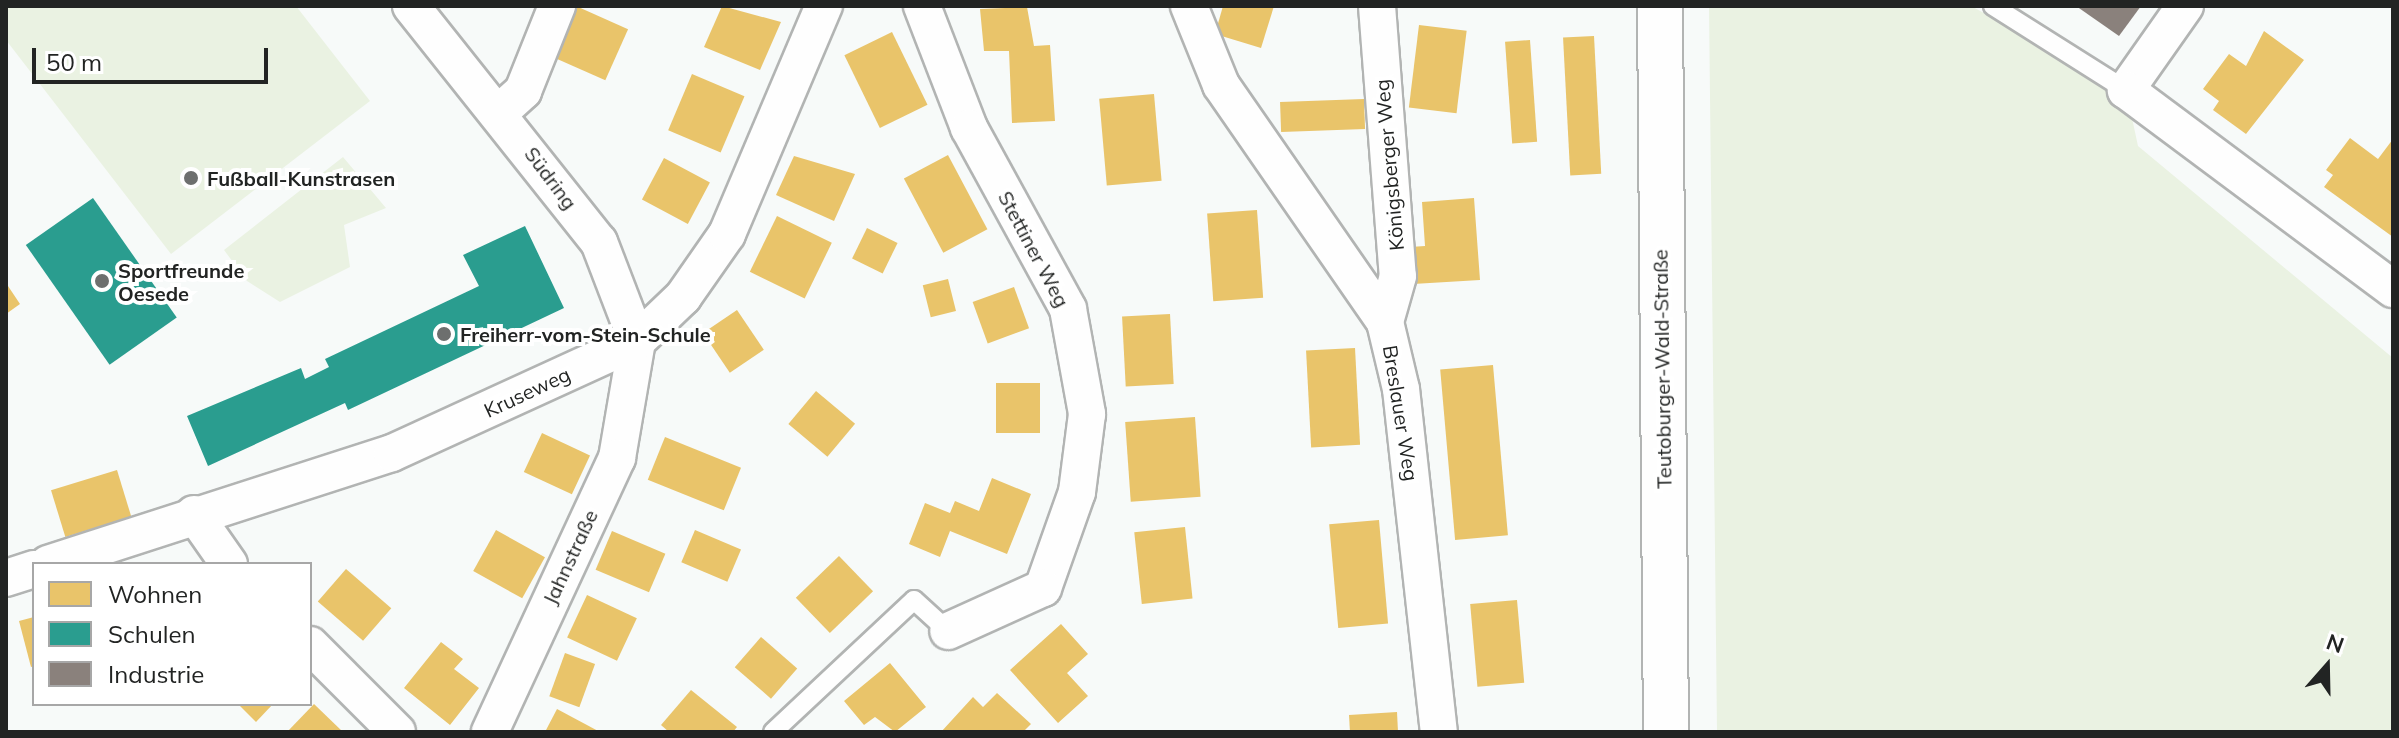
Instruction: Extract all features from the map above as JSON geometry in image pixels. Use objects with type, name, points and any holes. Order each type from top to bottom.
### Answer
[{"type":"main road","name":"Teutoburger-Wald-Straße","points":[[1660,6],[1666,732]]},
{"type":"street","name":"Südring","points":[[411,6],[501,111],[599,242],[637,341],[634,376]]},
{"type":"street","points":[[501,111],[523,91],[557,6]]},
{"type":"street","name":"Kruseweg","points":[[54,562],[194,514],[392,453],[637,341],[683,297],[727,234],[824,6]]},
{"type":"street","name":"Stettiner Weg","points":[[922,6],[969,128],[1068,309],[1087,414],[1077,492],[1043,588],[948,631]]},
{"type":"street","name":"Breslauer Weg","points":[[1189,6],[1221,85],[1385,322],[1401,389],[1439,732]]},
{"type":"street","name":"Königsberger Weg","points":[[1377,6],[1398,276],[1385,322]]},
{"type":"street","points":[[2185,6],[2126,90],[2393,289]]},
{"type":"street","name":"Jahnstraße","points":[[490,732],[617,458],[634,376]]},
{"type":"street","points":[[194,514],[228,562]]},
{"type":"street","points":[[6,578],[32,570]]},
{"type":"street","points":[[312,647],[397,732]]},
{"type":"lane","points":[[1993,6],[2126,90]]},
{"type":"lane","points":[[773,732],[914,600],[948,631]]},
{"type":"green space","name":"Fußball-Kunstrasen","points":[[6,6],[296,6],[370,101],[171,254],[6,40]]},
{"type":"green space","points":[[1709,6],[1971,6],[2126,90],[2138,146],[2393,358],[2393,732],[1717,732]]},
{"type":"green space","points":[[343,157],[386,208],[344,225],[350,267],[280,302],[247,281],[224,250]]},
{"type":"building: Wohnen","points":[[576,6],[628,29],[605,80],[553,57]]},
{"type":"building: Wohnen","points":[[722,6],[781,22],[760,70],[704,47]]},
{"type":"building: Wohnen","points":[[1223,6],[1274,6],[1261,48],[1215,34]]},
{"type":"building: Wohnen","points":[[1027,7],[1034,46],[1050,45],[1055,121],[1012,123],[1009,51],[984,51],[980,9]]},
{"type":"building: Wohnen","points":[[1419,25],[1467,31],[1457,113],[1409,107]]},
{"type":"building: Wohnen","points":[[2264,31],[2304,60],[2246,134],[2213,110],[2219,101],[2203,89],[2229,54],[2246,66]]},
{"type":"building: Wohnen","points":[[892,32],[928,105],[880,128],[844,55]]},
{"type":"building: Wohnen","points":[[1594,36],[1601,174],[1570,175],[1563,38]]},
{"type":"building: Wohnen","points":[[1530,40],[1537,142],[1512,143],[1505,42]]},
{"type":"building: Wohnen","points":[[692,74],[744,96],[721,152],[668,130]]},
{"type":"building: Wohnen","points":[[1154,94],[1162,181],[1107,185],[1099,99]]},
{"type":"building: Wohnen","points":[[1364,99],[1365,129],[1281,132],[1280,102]]},
{"type":"building: Wohnen","points":[[2350,138],[2378,159],[2393,139],[2393,237],[2324,187],[2333,175],[2326,170]]},
{"type":"building: Wohnen","points":[[948,155],[987,229],[943,253],[904,178]]},
{"type":"building: Wohnen","points":[[794,156],[855,174],[834,221],[776,195]]},
{"type":"building: Wohnen","points":[[664,158],[710,182],[688,224],[642,199]]},
{"type":"building: Wohnen","points":[[1474,198],[1480,280],[1413,284],[1410,247],[1425,246],[1422,202]]},
{"type":"building: Wohnen","points":[[1257,210],[1263,298],[1213,301],[1207,213]]},
{"type":"building: Wohnen","points":[[777,216],[832,243],[805,298],[750,272]]},
{"type":"building: Wohnen","points":[[867,228],[898,243],[883,273],[852,259]]},
{"type":"building: Wohnen","points":[[948,279],[956,311],[931,317],[923,285]]},
{"type":"building: Wohnen","points":[[6,283],[20,304],[6,314]]},
{"type":"building: Wohnen","points":[[1014,287],[1029,328],[988,343],[973,302]]},
{"type":"building: Wohnen","points":[[737,310],[764,350],[730,373],[703,333]]},
{"type":"building: Wohnen","points":[[1170,314],[1174,384],[1126,386],[1122,317]]},
{"type":"building: Wohnen","points":[[1355,348],[1360,445],[1311,447],[1306,351]]},
{"type":"building: Wohnen","points":[[1493,365],[1508,535],[1455,540],[1440,370]]},
{"type":"building: Wohnen","points":[[996,383],[1040,383],[1040,433],[996,433]]},
{"type":"building: Wohnen","points":[[816,391],[855,424],[827,457],[788,424]]},
{"type":"building: Wohnen","points":[[1195,417],[1201,497],[1131,502],[1125,422]]},
{"type":"building: Wohnen","points":[[542,433],[590,455],[572,494],[524,472]]},
{"type":"building: Wohnen","points":[[665,437],[741,468],[724,510],[648,480]]},
{"type":"building: Wohnen","points":[[117,470],[131,517],[65,537],[51,490]]},
{"type":"building: Wohnen","points":[[992,478],[1031,494],[1007,554],[950,531],[940,557],[909,544],[925,503],[950,513],[955,501],[979,511]]},
{"type":"building: Wohnen","points":[[1379,520],[1388,624],[1338,628],[1329,524]]},
{"type":"building: Wohnen","points":[[1185,527],[1193,599],[1142,604],[1134,532]]},
{"type":"building: Wohnen","points":[[496,530],[545,557],[522,598],[473,571]]},
{"type":"building: Wohnen","points":[[695,530],[741,550],[727,582],[681,562]]},
{"type":"building: Wohnen","points":[[612,531],[665,554],[649,592],[596,570]]},
{"type":"building: Wohnen","points":[[839,556],[873,591],[830,633],[796,598]]},
{"type":"building: Wohnen","points":[[346,569],[391,608],[363,641],[318,601]]},
{"type":"building: Wohnen","points":[[587,595],[637,618],[617,661],[567,638]]},
{"type":"building: Wohnen","points":[[1517,600],[1524,683],[1477,687],[1470,604]]},
{"type":"building: Wohnen","points":[[32,618],[31,667],[19,621]]},
{"type":"building: Wohnen","points":[[1061,624],[1088,654],[1067,673],[1088,696],[1058,723],[1010,670]]},
{"type":"building: Wohnen","points":[[761,637],[797,668],[771,699],[735,667]]},
{"type":"building: Wohnen","points":[[441,642],[463,659],[454,669],[479,688],[450,725],[404,688]]},
{"type":"building: Wohnen","points":[[565,653],[595,664],[579,707],[549,696]]},
{"type":"building: Wohnen","points":[[890,663],[926,707],[895,732],[875,717],[864,725],[844,701]]},
{"type":"building: Wohnen","points":[[691,690],[737,727],[733,732],[669,732],[661,725]]},
{"type":"building: Wohnen","points":[[997,693],[1031,724],[1023,732],[941,732],[973,697],[983,707]]},
{"type":"building: Wohnen","points":[[314,704],[343,732],[287,732]]},
{"type":"building: Wohnen","points":[[240,706],[271,706],[256,722]]},
{"type":"building: Wohnen","points":[[557,709],[600,732],[545,732]]},
{"type":"building: Wohnen","points":[[1397,712],[1398,732],[1350,732],[1349,715]]},
{"type":"building: Schulen","name":"Sportfreunde Oesede","points":[[93,198],[177,318],[110,365],[26,245]]},
{"type":"building: Schulen","name":"Freiherr-vom-Stein-Schule","points":[[525,226],[564,308],[348,410],[345,403],[208,466],[187,416],[301,368],[305,379],[329,367],[325,359],[479,286],[463,255]]},
{"type":"building: Industrie","points":[[2076,6],[2141,6],[2119,36]]},
{"type":"place","name":"Fußball-Kunstrasen","points":[[191,178]]},
{"type":"place","name":"Sportfreunde Oesede","points":[[102,281]]},
{"type":"place","name":"Freiherr-vom-Stein-Schule","points":[[444,334]]}]
